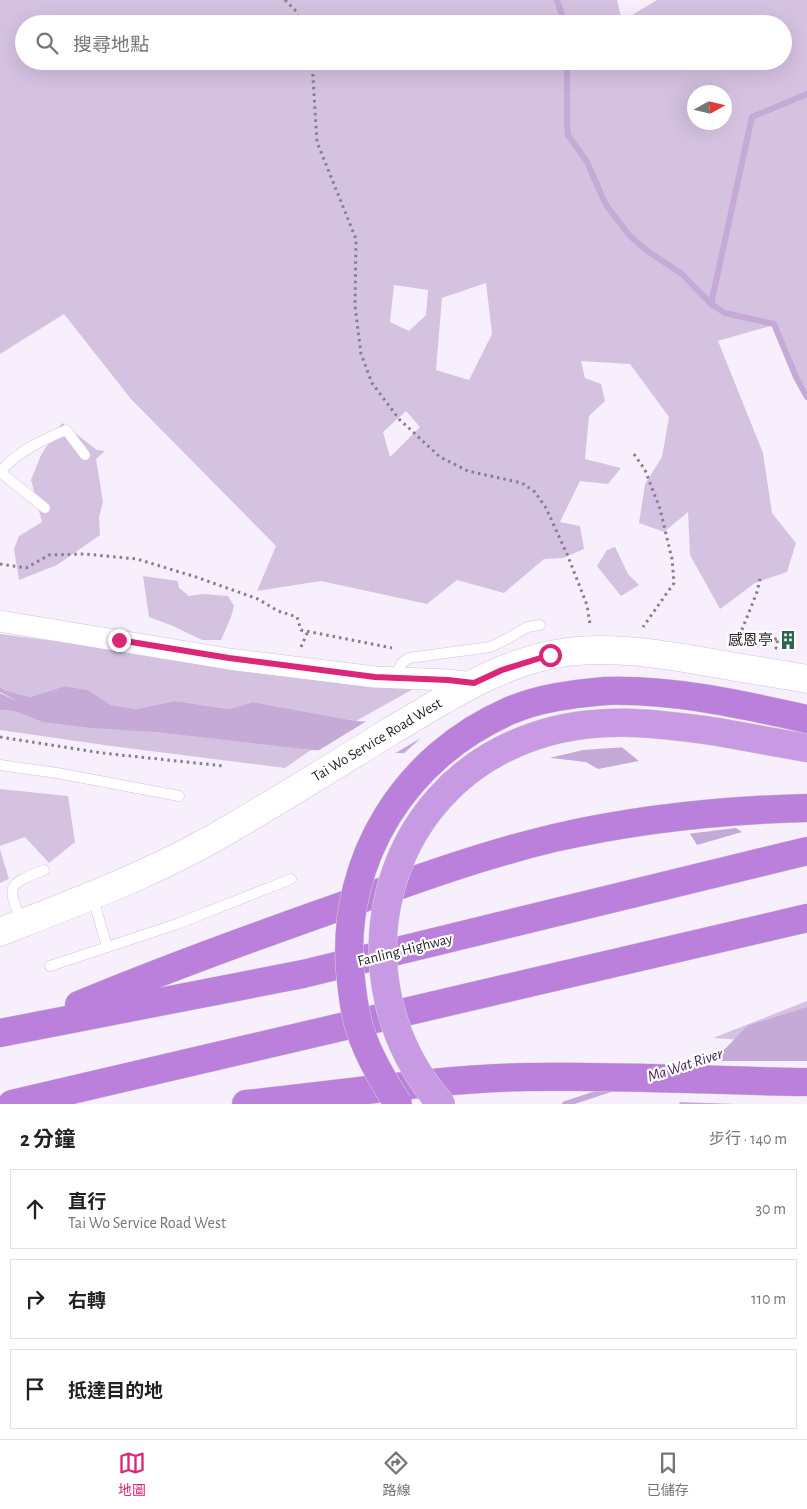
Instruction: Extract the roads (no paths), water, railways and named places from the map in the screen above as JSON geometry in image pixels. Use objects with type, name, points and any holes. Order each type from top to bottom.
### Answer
[{"type":"highway","points":[[398,1104],[383,1080],[360,1029],[351,983],[349,961],[351,922],[359,881],[372,842],[393,806],[437,756],[474,730],[510,711],[528,704],[563,696],[605,691],[648,692],[690,696],[807,719]]},
{"type":"highway","points":[[440,1104],[421,1080],[400,1042],[393,1023],[384,981],[382,941],[388,898],[400,863],[416,830],[451,786],[481,762],[513,745],[552,730],[594,723],[639,722],[680,726],[807,748]]},
{"type":"highway","points":[[27,1028],[100,996],[266,933],[451,867],[553,838],[648,820],[732,811],[807,808]]},
{"type":"highway","name":"Fanling Highway","points":[[0,1032],[303,974],[807,851]]},
{"type":"highway","points":[[12,1104],[807,918]]},
{"type":"highway","points":[[246,1104],[471,1079],[633,1077],[807,1082]]},
{"type":"main road","name":"Tai Wo Service Road West","points":[[11,928],[92,895],[185,853],[231,828],[463,689],[502,670],[550,655],[606,650],[660,654],[807,679]]},
{"type":"street","points":[[0,621],[229,658],[375,677],[394,677],[463,689]]},
{"type":"lane","points":[[45,508],[0,472],[12,458],[38,442],[66,430],[85,455]]},
{"type":"lane","points":[[394,677],[402,663],[409,658],[490,647],[527,628],[540,625]]},
{"type":"lane","points":[[0,765],[57,773],[179,796]]},
{"type":"lane","points":[[11,928],[11,896],[14,885],[18,880],[44,870]]},
{"type":"lane","points":[[50,966],[177,924],[291,878]]},
{"type":"lane","points":[[92,895],[107,947]]},
{"type":"waterway","points":[[557,0],[562,15]]},
{"type":"waterway","points":[[567,70],[568,135],[587,162],[606,205],[629,235],[646,250],[682,274],[711,304],[725,313],[774,324],[796,377],[807,397]]},
{"type":"waterway","points":[[711,304],[752,117],[807,94]]},
{"type":"waterway","name":"Ma Wat River","points":[[675,1068],[728,1051]]},
{"type":"waterway","name":"Ma Wat River","points":[[565,1104],[614,1088]]},
{"type":"place","name":"感恩亭","points":[[788,640]]}]
